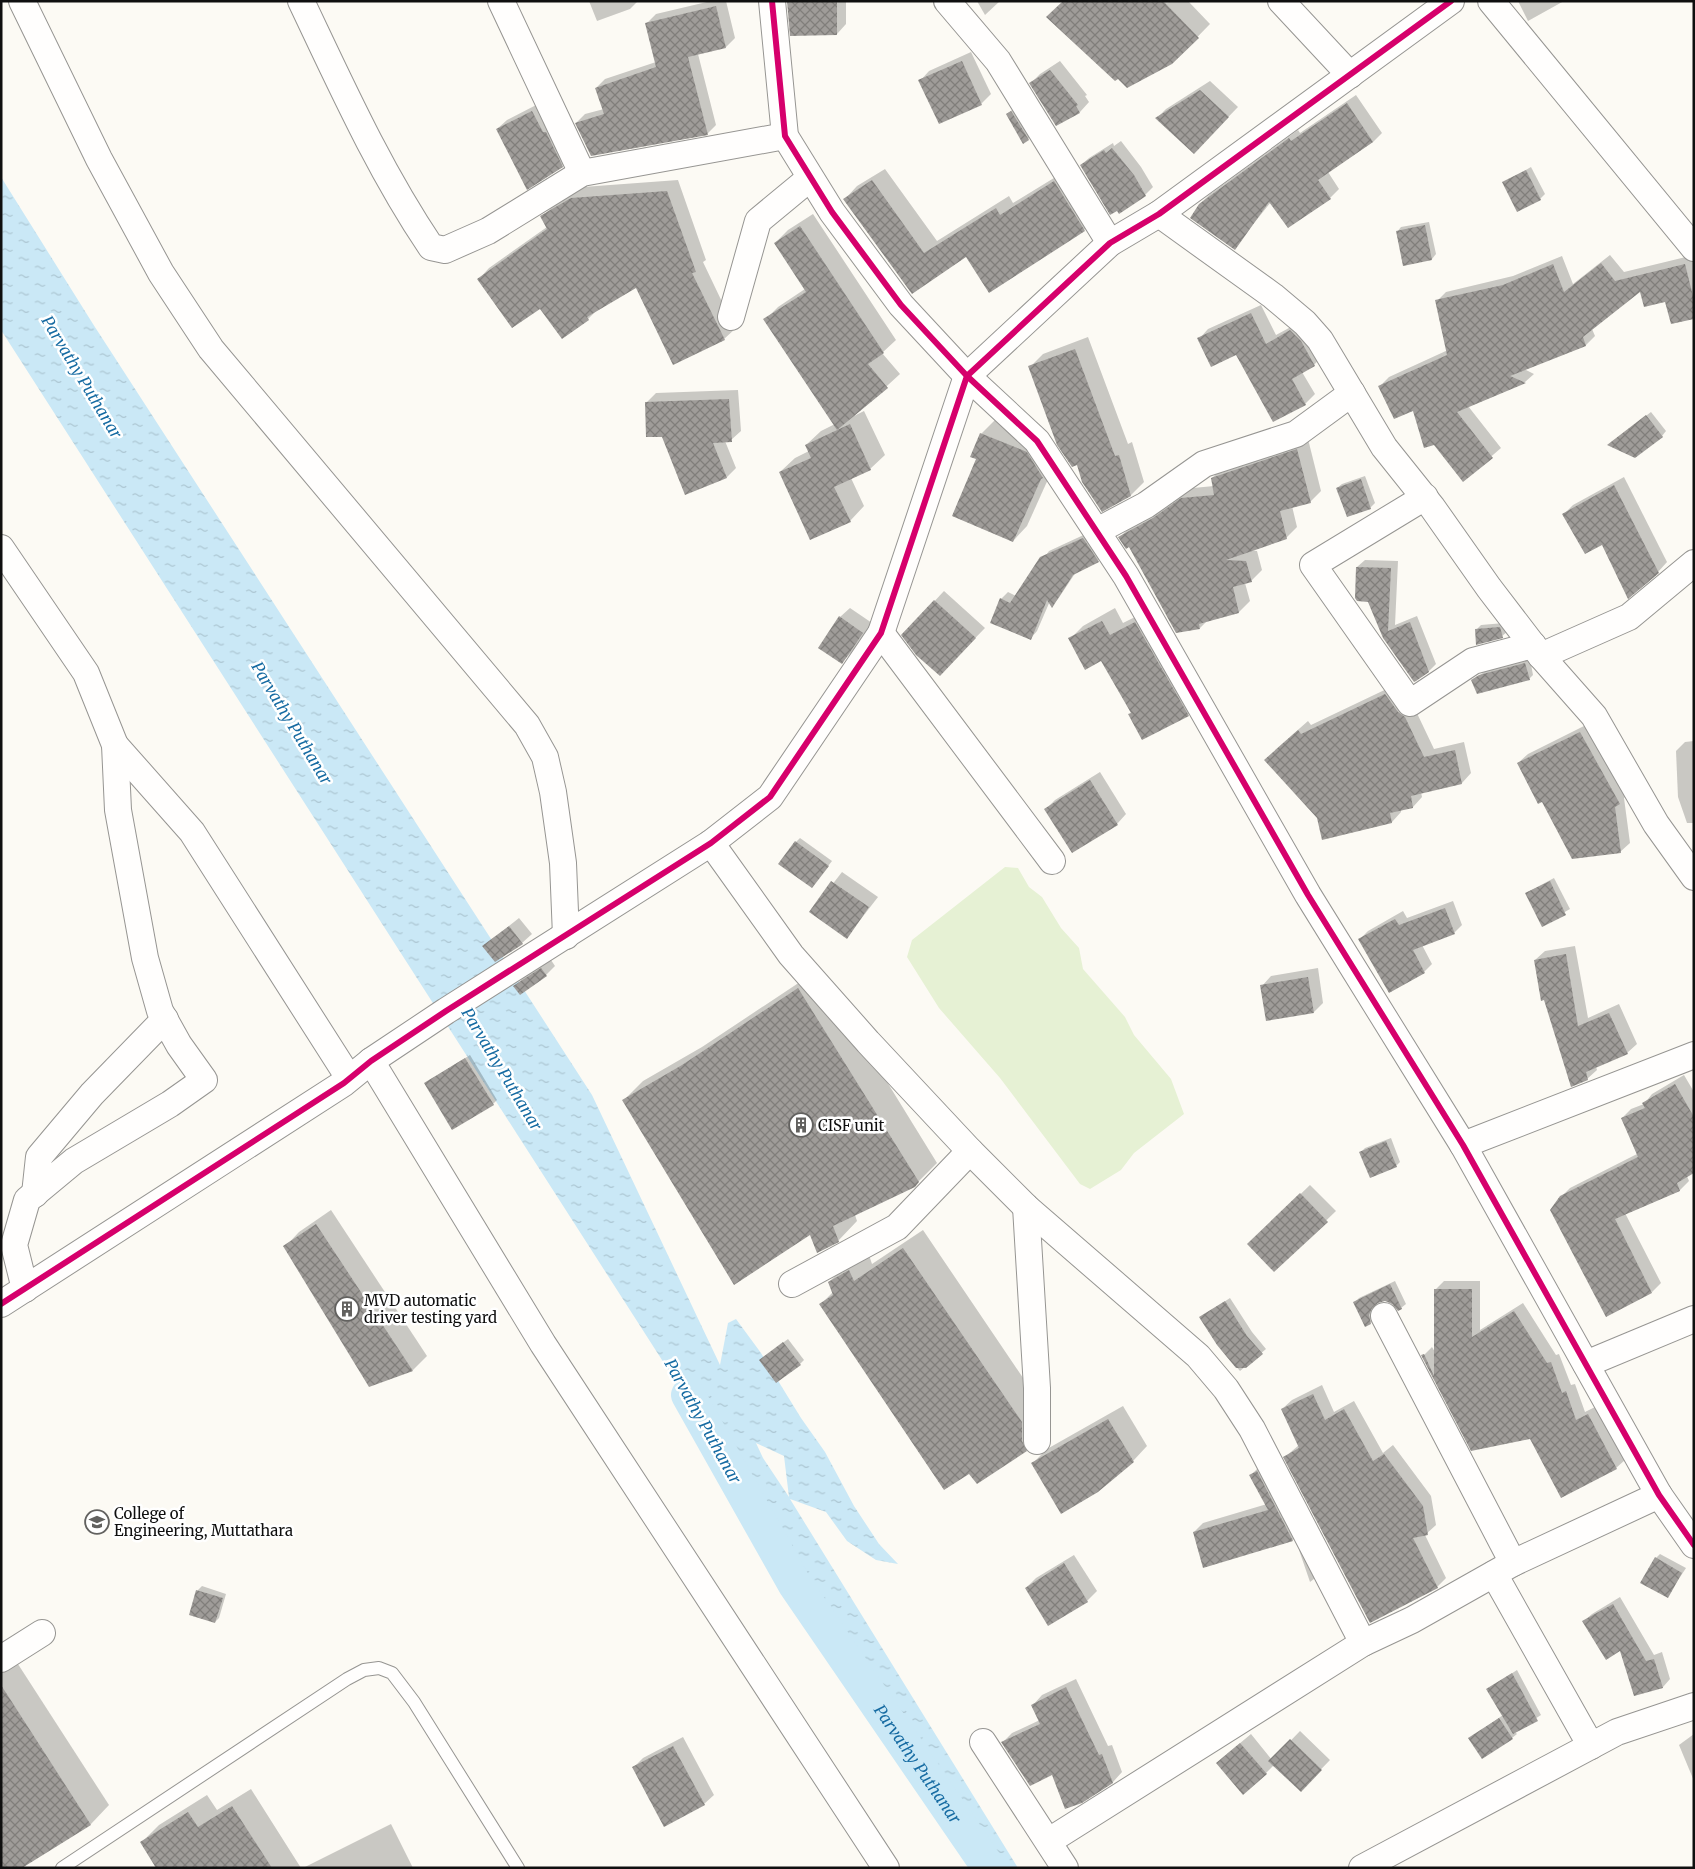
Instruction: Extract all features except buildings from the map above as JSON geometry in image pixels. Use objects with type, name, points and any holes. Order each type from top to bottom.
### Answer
[{"type":"street","points":[[22,1],[99,159],[161,273],[211,349],[527,725],[545,758],[553,792],[563,864],[566,936]]},
{"type":"street","points":[[301,1],[370,144],[412,220],[431,247],[445,250],[488,231],[582,173],[785,136]]},
{"type":"street","points":[[501,1],[582,173]]},
{"type":"street","points":[[772,1],[785,136],[810,178],[832,212],[901,305],[967,376],[1037,440],[1097,531],[1126,576],[1308,895],[1463,1145],[1659,1495],[1694,1545]]},
{"type":"street","points":[[947,1],[998,61],[1110,243]]},
{"type":"street","points":[[1282,1],[1350,75]]},
{"type":"street","points":[[1,1304],[349,1078],[446,1011],[534,957],[711,843],[770,798],[881,632],[967,376],[1110,243],[1159,214],[1451,1]]},
{"type":"street","points":[[1491,1],[1694,248]]},
{"type":"street","points":[[731,317],[758,221],[810,178]]},
{"type":"street","points":[[1159,214],[1233,266],[1305,323],[1320,340],[1384,447],[1425,497],[1537,651],[1594,716],[1656,824],[1694,877]]},
{"type":"street","points":[[1097,531],[1146,505],[1204,464],[1296,434],[1352,393]]},
{"type":"street","points":[[1425,497],[1313,565],[1410,703],[1473,661],[1537,651],[1629,617],[1694,563]]},
{"type":"street","points":[[1,548],[86,673],[115,745],[118,810],[145,958],[165,1019],[179,1045],[204,1080],[170,1104],[74,1161],[27,1200],[14,1245],[25,1289]]},
{"type":"street","points":[[881,632],[1052,861]]},
{"type":"street","points":[[115,745],[192,832],[349,1078]]},
{"type":"street","points":[[711,843],[791,955],[868,1042],[970,1151],[1026,1208],[1198,1356],[1226,1389],[1252,1429],[1363,1643]]},
{"type":"street","points":[[35,1194],[39,1157],[92,1094],[165,1019]]},
{"type":"street","points":[[1463,1145],[1694,1055]]},
{"type":"street","points":[[371,1061],[543,1344],[886,1868]]},
{"type":"street","points":[[792,1284],[898,1227],[970,1151]]},
{"type":"street","points":[[1026,1208],[1038,1388],[1038,1441]]},
{"type":"street","points":[[1384,1316],[1503,1568],[1591,1746]]},
{"type":"street","points":[[1586,1364],[1694,1320]]},
{"type":"street","points":[[1049,1841],[1363,1643],[1412,1620],[1503,1568],[1659,1495]]},
{"type":"street","points":[[1,1659],[42,1633]]},
{"type":"street","points":[[1362,1868],[1617,1732],[1694,1706]]},
{"type":"street","points":[[983,1742],[1066,1868]]},
{"type":"lane","points":[[62,1868],[347,1679],[364,1670],[379,1668],[392,1673],[414,1702],[518,1868]]},
{"type":"green space","points":[[1005,867],[1018,868],[1029,887],[1042,897],[1061,928],[1079,948],[1083,969],[1125,1017],[1134,1035],[1171,1079],[1184,1114],[1134,1153],[1121,1170],[1090,1189],[1080,1184],[1000,1078],[939,1008],[907,957],[912,940]]},
{"type":"water","points":[[1,177],[93,324],[592,1095],[720,1365],[728,1323],[736,1319],[761,1353],[801,1418],[825,1452],[854,1506],[879,1544],[898,1564],[876,1560],[847,1541],[826,1512],[790,1499],[1018,1868],[988,1868],[1,330]],"holes":[[[756,1443],[784,1456],[789,1497],[763,1458]]]},
{"type":"waterway","name":"Parvathy Puthanar","points":[[688,1395],[795,1585],[989,1868]]},
{"type":"cycle path","points":[[772,1],[785,136],[832,212],[901,305],[967,376],[1037,441],[1126,576],[1308,895],[1463,1145],[1659,1495],[1694,1545]]},
{"type":"cycle path","points":[[1,1304],[344,1083],[371,1061],[446,1011],[711,843],[770,797],[881,633],[967,376],[1110,243],[1159,214],[1451,1]]},
{"type":"place","name":"CISF unit","points":[[801,1125]]},
{"type":"place","name":"MVD automatic driver testing yard","points":[[347,1309]]},
{"type":"place","name":"College of Engineering, Muttathara","points":[[97,1522]]}]
